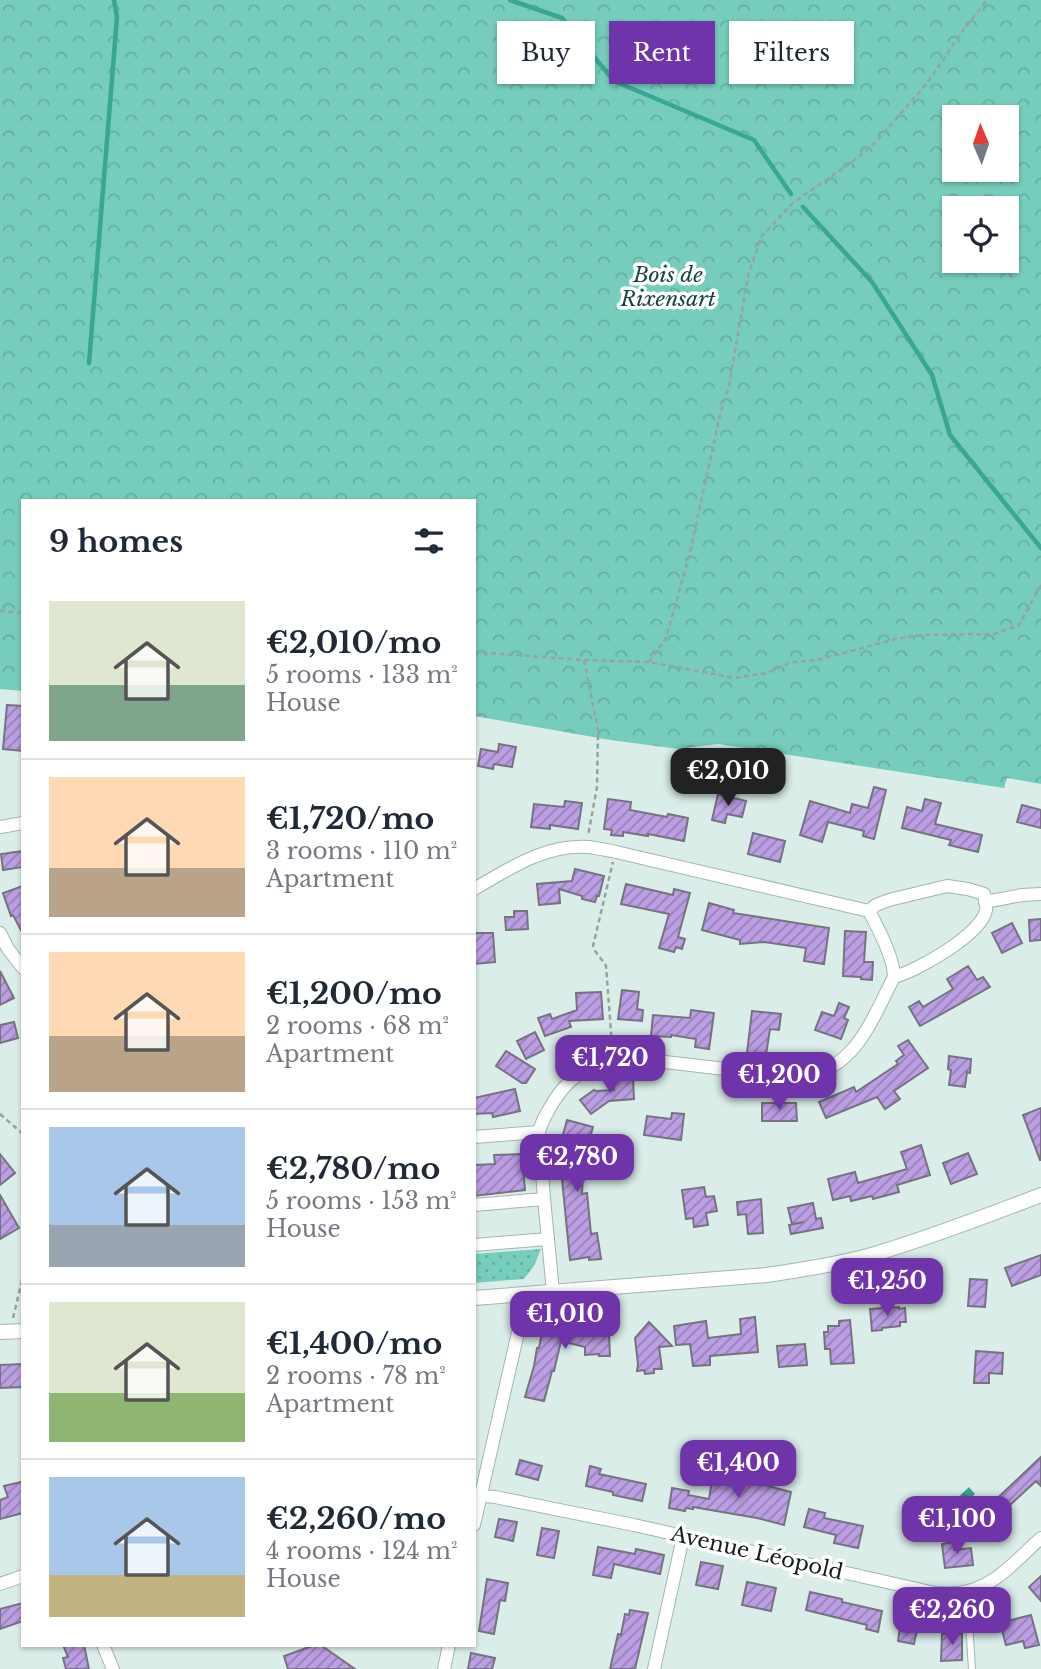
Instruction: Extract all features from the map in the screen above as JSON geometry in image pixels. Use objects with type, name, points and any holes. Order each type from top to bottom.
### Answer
[{"type":"street","points":[[0,827],[21,823]]},
{"type":"street","points":[[476,888],[532,857],[557,850],[586,847],[869,911]]},
{"type":"street","points":[[869,911],[889,900],[947,886],[984,894],[986,910],[969,935],[920,966],[894,977]]},
{"type":"street","points":[[985,902],[1041,894]]},
{"type":"street","points":[[553,1291],[539,1132],[553,1102],[566,1084],[586,1068],[613,1059],[638,1058],[793,1077],[810,1077],[839,1063],[861,1041],[894,977],[888,955],[869,911]]},
{"type":"street","points":[[0,933],[21,965]]},
{"type":"street","points":[[476,1137],[539,1132]]},
{"type":"street","points":[[476,1298],[767,1275],[809,1268],[865,1257],[900,1246],[1041,1195]]},
{"type":"street","points":[[476,1205],[544,1199]]},
{"type":"street","points":[[476,1245],[548,1239]]},
{"type":"street","points":[[477,1495],[527,1293]]},
{"type":"street","name":"Avenue Léopold","points":[[477,1495],[935,1593],[967,1592],[980,1588],[998,1578],[1041,1538]]},
{"type":"street","points":[[654,1669],[683,1537]]},
{"type":"street","points":[[0,1584],[21,1577]]},
{"type":"street","points":[[104,1647],[113,1669]]},
{"type":"street","points":[[444,1669],[449,1647]]},
{"type":"lane","points":[[967,1592],[972,1669]]},
{"type":"path","points":[[649,662],[666,638],[689,557],[720,415],[729,386],[748,276],[761,237],[794,202],[874,144],[928,82],[961,32],[988,0]]},
{"type":"path","points":[[476,652],[649,662],[735,678],[767,673],[792,662],[817,660],[896,639],[920,635],[994,634],[1019,625],[1041,585]]},
{"type":"path","points":[[0,611],[21,613]]},
{"type":"path","points":[[584,660],[598,730],[597,787],[586,847]]},
{"type":"path","points":[[613,1059],[606,966],[593,946],[615,852]]},
{"type":"path","points":[[0,1114],[21,1132]]},
{"type":"path","points":[[11,1332],[21,1285]]},
{"type":"green space","name":"Bois de Rixensart","points":[[0,0],[1041,0],[1041,784],[1007,778],[1004,788],[718,744],[679,749],[610,740],[476,716],[476,499],[21,499],[21,691],[0,689]]},
{"type":"green space","points":[[541,1249],[534,1266],[524,1279],[476,1283],[476,1254]]},
{"type":"water","points":[[969,1487],[975,1494],[959,1509],[953,1502]]},
{"type":"building","points":[[7,705],[21,706],[21,751],[3,749]]},
{"type":"building","points":[[499,744],[516,747],[512,767],[494,764],[493,769],[478,766],[481,749],[498,752]]},
{"type":"building","points":[[874,787],[886,790],[874,839],[863,836],[864,831],[828,822],[822,842],[800,835],[810,801],[850,813],[852,804],[868,808]]},
{"type":"building","points":[[718,794],[746,801],[742,817],[727,814],[725,823],[712,820]]},
{"type":"building","points":[[608,799],[631,802],[630,810],[688,818],[684,841],[648,834],[623,832],[623,836],[611,835],[612,830],[604,829]]},
{"type":"building","points":[[925,799],[941,803],[935,824],[982,835],[978,852],[949,845],[951,840],[902,828],[907,807],[922,811]]},
{"type":"building","points":[[565,801],[582,803],[578,829],[550,825],[550,829],[531,827],[534,804],[564,807]]},
{"type":"building","points":[[1022,805],[1041,810],[1041,828],[1017,822]]},
{"type":"building","points":[[753,833],[785,841],[780,862],[748,854]]},
{"type":"building","points":[[21,851],[21,867],[3,870],[1,854]]},
{"type":"building","points":[[575,869],[604,876],[595,902],[559,889],[560,903],[539,905],[537,884],[572,881]]},
{"type":"building","points":[[626,884],[673,895],[674,889],[690,893],[678,937],[685,939],[682,949],[676,947],[674,952],[659,948],[669,914],[621,904]]},
{"type":"building","points":[[21,887],[21,930],[13,915],[11,916],[3,893]]},
{"type":"building","points":[[709,903],[734,910],[733,913],[829,928],[824,964],[804,961],[806,948],[764,942],[740,944],[740,940],[702,930]]},
{"type":"building","points":[[514,911],[527,911],[528,929],[506,930],[505,917],[514,917]]},
{"type":"building","points":[[1041,919],[1041,940],[1030,941],[1029,920]]},
{"type":"building","points":[[1012,923],[1022,943],[1002,953],[992,933]]},
{"type":"building","points":[[845,931],[866,932],[864,962],[873,962],[872,980],[843,976]]},
{"type":"building","points":[[476,933],[493,933],[495,962],[476,964]]},
{"type":"building","points":[[968,966],[977,980],[983,977],[990,987],[920,1026],[909,1007],[919,1001],[923,1007],[953,989],[947,979]]},
{"type":"building","points":[[0,971],[14,998],[0,1005]]},
{"type":"building","points":[[622,990],[639,992],[637,1009],[643,1010],[642,1021],[618,1019]]},
{"type":"building","points":[[601,992],[603,1019],[569,1021],[571,1027],[545,1036],[538,1018],[550,1014],[552,1019],[577,1010],[576,993]]},
{"type":"building","points":[[839,1003],[849,1007],[844,1018],[848,1020],[841,1039],[815,1030],[822,1012],[834,1016]]},
{"type":"building","points":[[691,1010],[714,1013],[709,1049],[695,1047],[696,1039],[671,1035],[651,1036],[653,1015],[690,1018]]},
{"type":"building","points":[[752,1011],[781,1014],[779,1030],[770,1029],[766,1055],[747,1053]]},
{"type":"building","points":[[14,1022],[18,1038],[0,1043],[0,1025]]},
{"type":"building","points":[[535,1032],[544,1050],[526,1059],[517,1041]]},
{"type":"building","points":[[908,1040],[928,1068],[894,1091],[900,1099],[885,1109],[877,1097],[826,1118],[819,1102],[854,1087],[856,1092],[898,1064],[896,1061],[904,1055],[898,1046]]},
{"type":"building","points":[[506,1051],[535,1069],[526,1083],[496,1066]]},
{"type":"building","points":[[949,1056],[971,1059],[965,1087],[949,1085]]},
{"type":"building","points":[[633,1078],[634,1099],[609,1101],[591,1114],[580,1100],[594,1090],[614,1090],[613,1080]]},
{"type":"building","points":[[515,1089],[520,1111],[493,1117],[492,1113],[476,1114],[476,1098]]},
{"type":"building","points":[[762,1103],[796,1103],[797,1121],[762,1121]]},
{"type":"building","points":[[1041,1108],[1041,1160],[1040,1160],[1023,1115]]},
{"type":"building","points":[[672,1113],[684,1114],[681,1140],[644,1135],[647,1116],[671,1119]]},
{"type":"building","points":[[567,1120],[593,1127],[590,1138],[579,1135],[583,1169],[582,1194],[587,1193],[591,1234],[597,1233],[601,1259],[589,1260],[589,1257],[570,1260],[559,1149]]},
{"type":"building","points":[[921,1145],[930,1175],[897,1185],[899,1192],[873,1199],[872,1196],[851,1201],[850,1196],[833,1200],[828,1179],[855,1172],[858,1183],[907,1169],[901,1152]]},
{"type":"building","points":[[968,1153],[977,1174],[951,1184],[943,1163]]},
{"type":"building","points":[[0,1154],[15,1173],[0,1185]]},
{"type":"building","points":[[522,1154],[525,1190],[476,1196],[476,1165],[495,1164],[494,1155]]},
{"type":"building","points":[[704,1187],[706,1197],[714,1196],[717,1211],[706,1213],[708,1225],[694,1227],[693,1218],[686,1219],[682,1190]]},
{"type":"building","points":[[0,1195],[19,1228],[0,1239]]},
{"type":"building","points":[[761,1199],[763,1233],[748,1234],[746,1214],[738,1215],[737,1202]]},
{"type":"building","points":[[813,1203],[816,1219],[821,1218],[823,1228],[791,1234],[789,1225],[804,1222],[792,1224],[788,1208]]},
{"type":"building","points":[[1041,1255],[1041,1275],[1012,1286],[1005,1268]]},
{"type":"building","points":[[970,1279],[987,1280],[985,1307],[968,1306]]},
{"type":"building","points":[[905,1308],[906,1322],[900,1322],[900,1326],[872,1331],[870,1309]]},
{"type":"building","points":[[755,1317],[758,1352],[710,1356],[710,1365],[693,1366],[690,1344],[676,1345],[674,1326],[706,1321],[708,1338],[741,1334],[740,1319]]},
{"type":"building","points":[[850,1320],[854,1363],[831,1364],[830,1349],[825,1349],[824,1332],[828,1332],[828,1326],[839,1326],[839,1321]]},
{"type":"building","points":[[595,1321],[611,1322],[610,1356],[585,1355],[585,1347],[561,1341],[544,1401],[525,1397],[543,1327]]},
{"type":"building","points":[[649,1322],[672,1346],[659,1347],[662,1369],[654,1369],[654,1373],[645,1374],[644,1370],[637,1371],[635,1338]]},
{"type":"building","points":[[805,1344],[807,1365],[779,1367],[777,1346]]},
{"type":"building","points":[[976,1351],[1003,1353],[1002,1374],[989,1373],[989,1383],[974,1383]]},
{"type":"building","points":[[21,1364],[21,1387],[0,1388],[0,1365]]},
{"type":"building","points":[[1041,1457],[1041,1486],[1036,1481],[996,1518],[1008,1532],[999,1541],[991,1532],[986,1537],[972,1520],[975,1517],[969,1511],[981,1501],[987,1508]]},
{"type":"building","points":[[520,1460],[542,1466],[538,1480],[516,1474]]},
{"type":"building","points":[[590,1466],[601,1469],[599,1474],[646,1484],[642,1501],[586,1486]]},
{"type":"building","points":[[742,1479],[764,1482],[764,1485],[791,1492],[784,1525],[693,1507],[686,1508],[685,1511],[669,1508],[672,1488],[689,1491],[688,1495],[709,1499],[712,1480],[741,1485]]},
{"type":"building","points":[[21,1482],[21,1514],[0,1519],[0,1500],[8,1497],[4,1486]]},
{"type":"building","points":[[809,1509],[825,1513],[824,1518],[863,1526],[858,1548],[834,1543],[836,1535],[804,1527]]},
{"type":"building","points":[[499,1519],[517,1522],[513,1541],[495,1537]]},
{"type":"building","points":[[542,1528],[559,1531],[554,1558],[537,1555]]},
{"type":"building","points":[[953,1542],[954,1550],[971,1548],[973,1565],[945,1568],[942,1544]]},
{"type":"building","points":[[598,1547],[635,1554],[636,1549],[664,1555],[660,1574],[614,1564],[611,1578],[593,1575]]},
{"type":"building","points":[[701,1562],[723,1566],[718,1589],[696,1585]]},
{"type":"building","points":[[1041,1576],[1041,1601],[1029,1587]]},
{"type":"building","points":[[487,1579],[508,1583],[505,1601],[500,1600],[494,1634],[479,1631]]},
{"type":"building","points":[[747,1582],[776,1588],[771,1611],[742,1605]]},
{"type":"building","points":[[810,1592],[882,1611],[878,1632],[866,1629],[867,1625],[806,1610]]},
{"type":"building","points":[[21,1604],[21,1622],[0,1629],[0,1609]]},
{"type":"building","points":[[630,1610],[648,1613],[635,1669],[610,1669],[618,1634],[621,1635],[625,1614],[629,1615]]},
{"type":"building","points":[[1031,1615],[1039,1645],[1025,1648],[1023,1641],[1006,1645],[1000,1623]]},
{"type":"building","points":[[901,1622],[918,1625],[914,1644],[898,1641]]},
{"type":"building","points":[[942,1634],[962,1634],[962,1660],[941,1661]]},
{"type":"building","points":[[64,1647],[84,1647],[89,1669],[66,1669],[63,1658],[68,1657]]},
{"type":"building","points":[[309,1647],[323,1647],[355,1669],[288,1669],[284,1656]]},
{"type":"building","points":[[471,1653],[495,1658],[492,1669],[468,1669]]},
{"type":"waterway","points":[[89,363],[117,17],[114,0]]},
{"type":"waterway","points":[[510,0],[562,18],[614,81],[754,140],[791,194]]},
{"type":"waterway","points":[[803,207],[872,282],[932,375],[950,435],[1041,548]]}]
